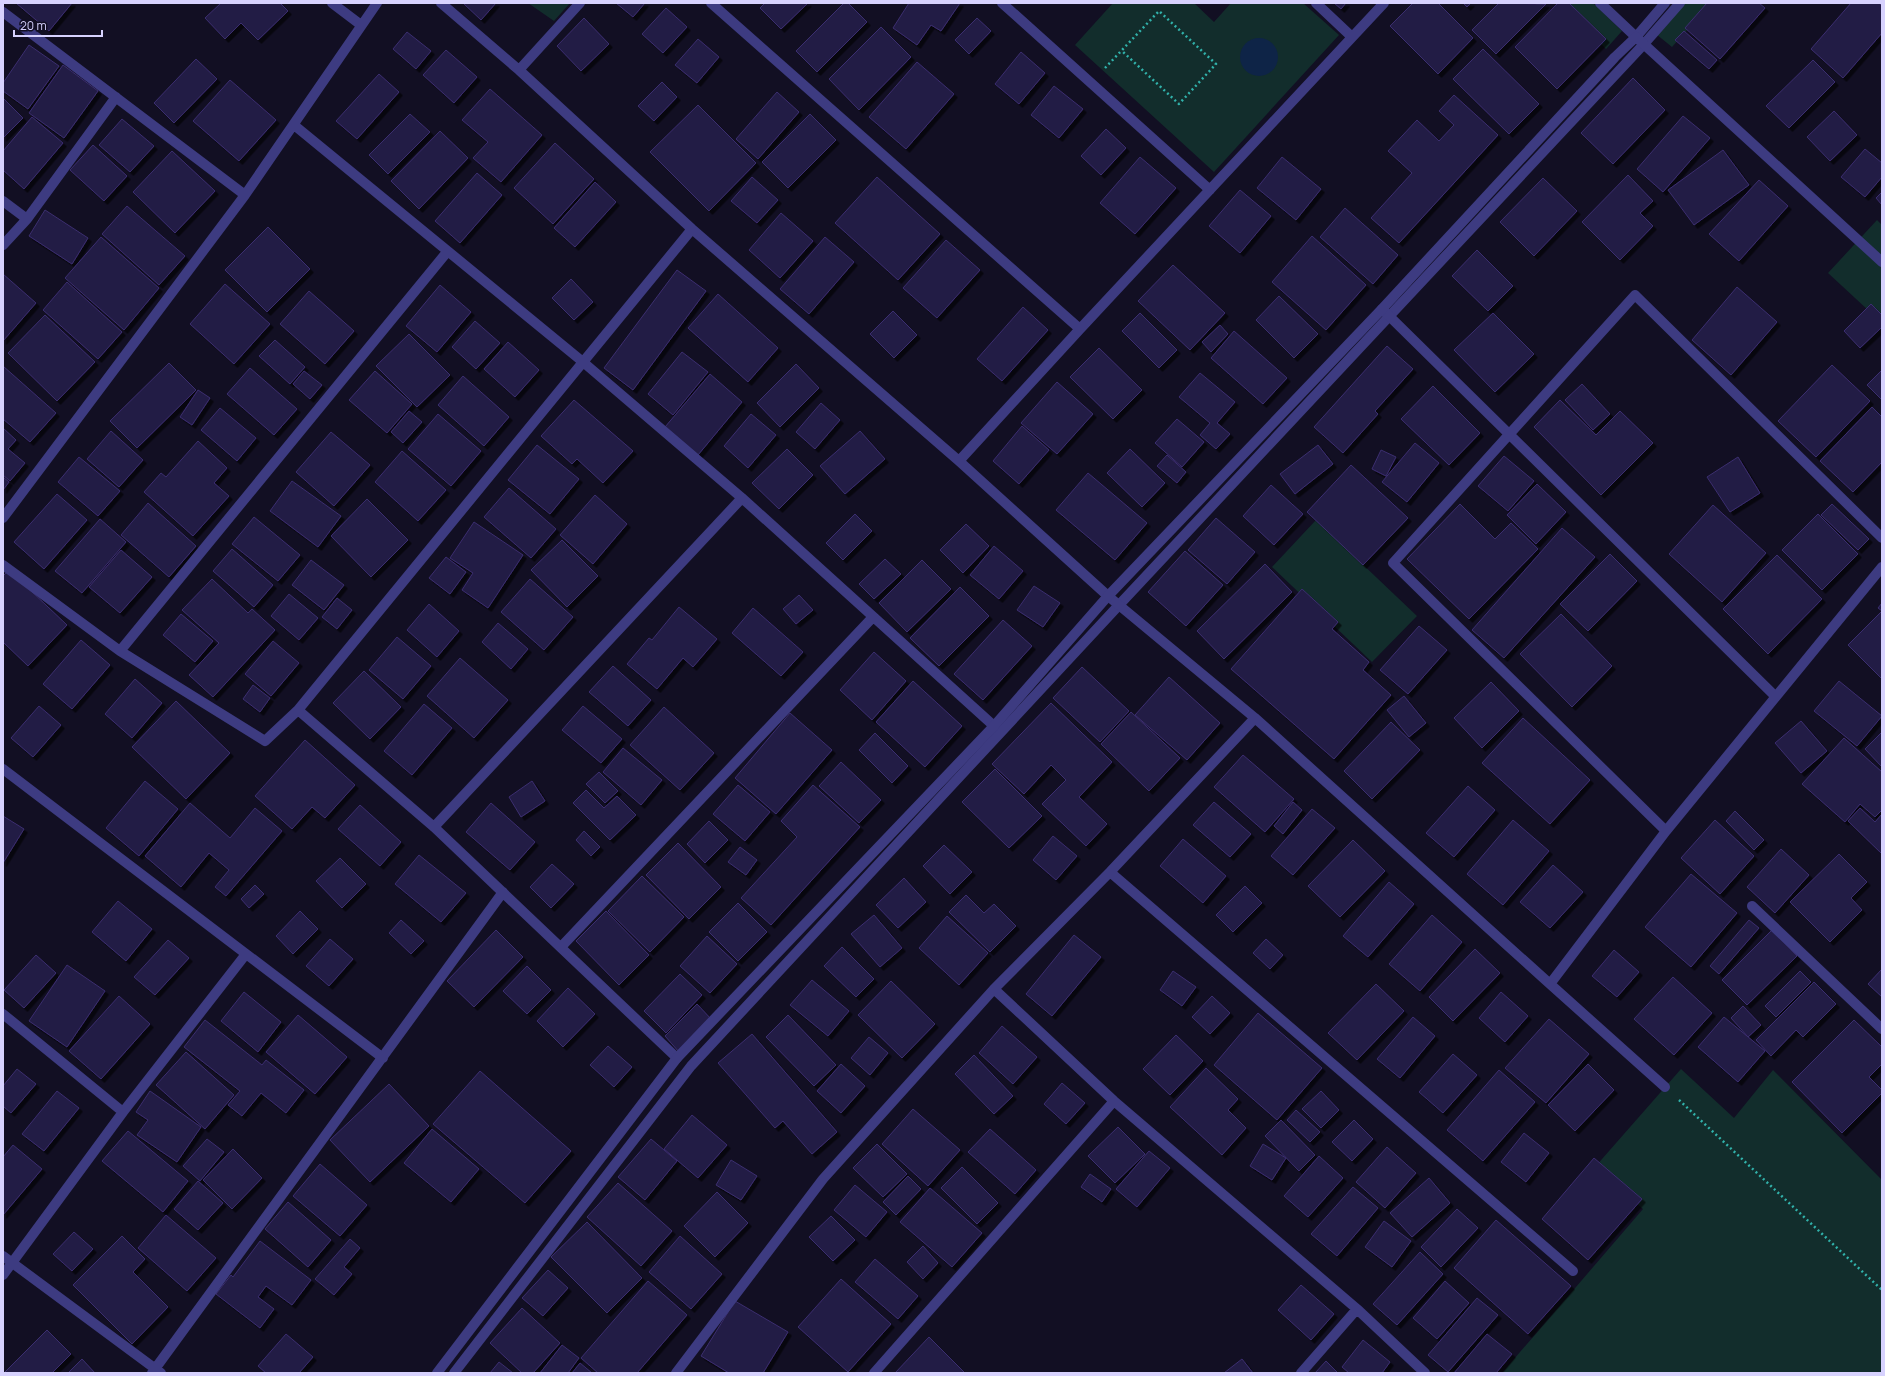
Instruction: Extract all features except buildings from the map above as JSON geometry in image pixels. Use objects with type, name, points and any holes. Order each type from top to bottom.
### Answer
[{"type":"street","points":[[332,3],[361,25]]},
{"type":"street","points":[[3,518],[245,195],[377,3]]},
{"type":"street","points":[[441,3],[519,70],[692,229],[959,461],[1118,605],[1255,718],[1665,1087]]},
{"type":"street","points":[[519,70],[580,3]]},
{"type":"street","points":[[711,3],[1080,329]]},
{"type":"street","points":[[1002,3],[1210,190]]},
{"type":"street","points":[[1316,3],[1352,37]]},
{"type":"street","points":[[959,461],[1384,3]]},
{"type":"street","points":[[1600,3],[1882,262]]},
{"type":"street","points":[[454,1373],[691,1066],[1386,313],[1665,3]]},
{"type":"street","points":[[437,1373],[677,1058],[994,726],[1108,596],[1386,313],[1644,44],[1680,3]]},
{"type":"street","points":[[3,12],[245,195]]},
{"type":"street","points":[[3,245],[27,219],[116,97]]},
{"type":"street","points":[[294,124],[447,252],[583,362],[742,498],[994,726]]},
{"type":"street","points":[[3,201],[27,219]]},
{"type":"street","points":[[3,565],[120,652],[265,741],[298,710],[692,229]]},
{"type":"street","points":[[120,652],[447,252]]},
{"type":"street","points":[[1666,831],[1393,563],[1635,295],[1882,538]]},
{"type":"street","points":[[1386,313],[1511,434],[1775,696]]},
{"type":"street","points":[[434,827],[742,498]]},
{"type":"street","points":[[1550,984],[1666,831],[1882,567]]},
{"type":"street","points":[[561,947],[873,616]]},
{"type":"street","points":[[298,710],[434,827],[677,1058]]},
{"type":"street","points":[[676,1373],[823,1179],[994,989],[1110,872],[1255,718]]},
{"type":"street","points":[[3,769],[383,1058]]},
{"type":"street","points":[[1110,872],[1573,1271]]},
{"type":"street","points":[[3,1256],[156,1371],[503,892]]},
{"type":"street","points":[[1752,906],[1882,1029]]},
{"type":"street","points":[[3,1275],[123,1112],[246,954]]},
{"type":"street","points":[[994,989],[1114,1101],[1357,1309],[1424,1373]]},
{"type":"street","points":[[3,1014],[123,1112]]},
{"type":"street","points":[[874,1373],[1114,1101]]},
{"type":"street","points":[[1301,1373],[1357,1309]]},
{"type":"path","points":[[1091,83],[1159,11],[1216,64],[1180,104],[1122,51]]},
{"type":"path","points":[[1665,1087],[1882,1290]]},
{"type":"green space","points":[[528,3],[570,3],[554,21]]},
{"type":"green space","points":[[1113,3],[1194,3],[1214,22],[1231,3],[1303,3],[1339,35],[1214,172],[1075,45]]},
{"type":"green space","points":[[1562,3],[1593,3],[1622,31],[1606,49]]},
{"type":"green space","points":[[1675,3],[1711,3],[1672,47],[1651,30]]},
{"type":"green space","points":[[1877,220],[1882,225],[1882,323],[1828,273]]},
{"type":"green space","points":[[1316,520],[1417,616],[1372,662],[1272,567]]},
{"type":"green space","points":[[1681,1069],[1734,1118],[1773,1070],[1882,1180],[1882,1373],[1502,1373],[1643,1209],[1595,1167]]},
{"type":"water","points":[[1259,38],[1269,41],[1275,47],[1278,57],[1275,67],[1269,73],[1259,76],[1249,73],[1243,67],[1240,57],[1243,47],[1249,41]]}]
